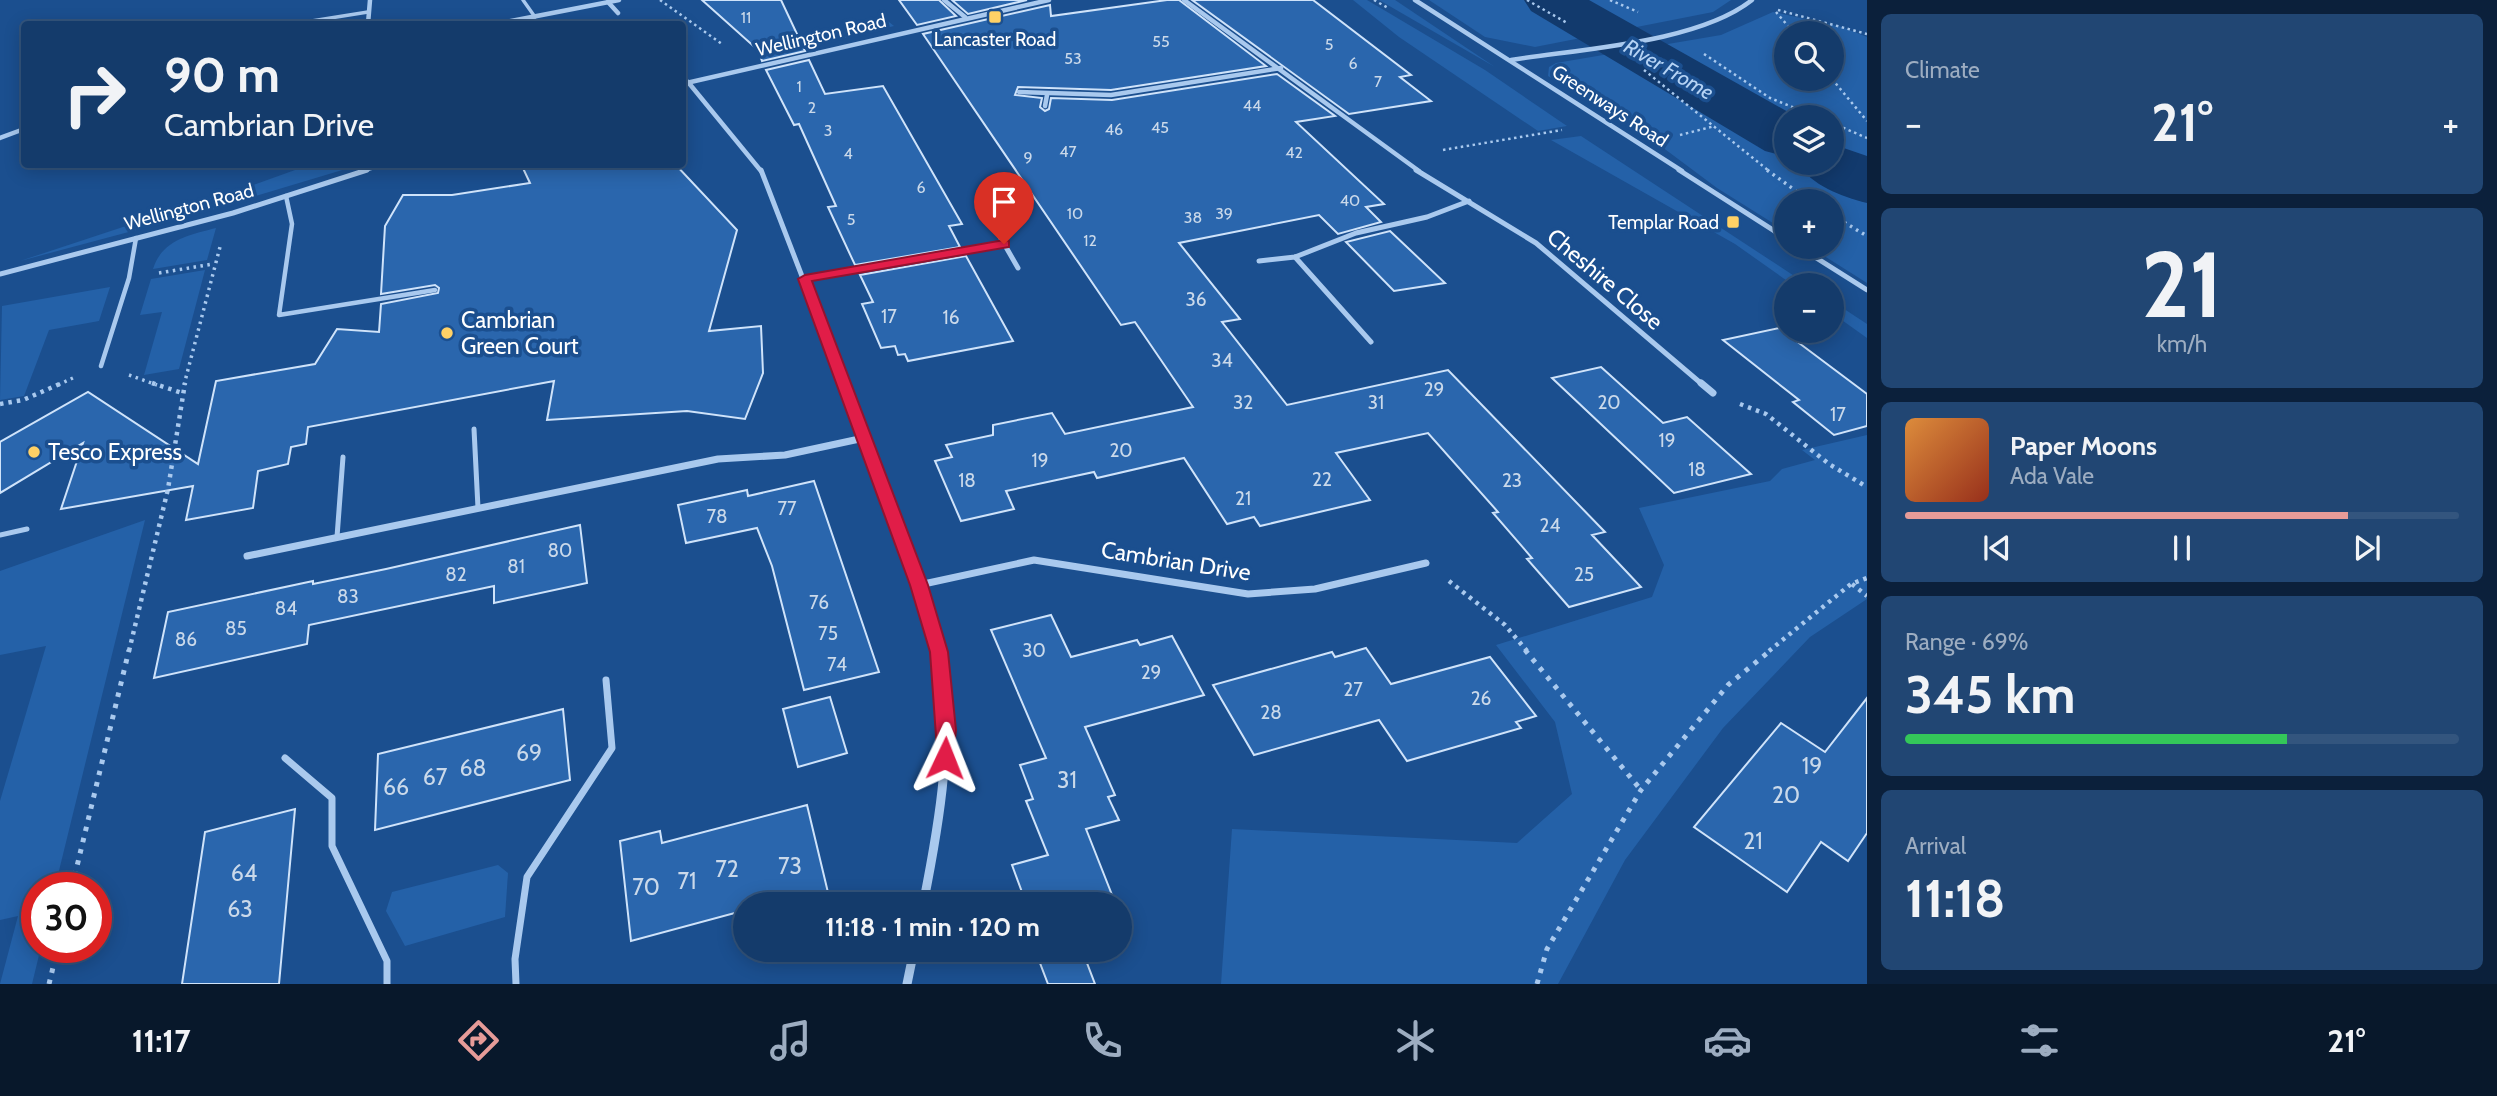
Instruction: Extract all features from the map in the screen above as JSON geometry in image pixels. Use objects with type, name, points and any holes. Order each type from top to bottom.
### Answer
[{"type":"street","points":[[368,21],[370,0]]},
{"type":"street","points":[[513,21],[619,0]]},
{"type":"street","points":[[944,0],[965,17]]},
{"type":"street","name":"Wellington Road","points":[[686,83],[1049,0]]},
{"type":"street","name":"Cheshire Close","points":[[1184,0],[1281,68],[1397,158],[1536,243],[1713,393]]},
{"type":"street","name":"Greenways Road","points":[[1415,0],[1774,231]]},
{"type":"street","points":[[1510,61],[1676,32],[1729,16],[1752,0]]},
{"type":"street","points":[[608,2],[618,13]]},
{"type":"street","points":[[1019,92],[1138,92],[1281,68]]},
{"type":"street","points":[[686,84],[760,168],[805,279],[919,585],[939,652],[947,730],[941,814],[926,892]]},
{"type":"street","points":[[1045,106],[1047,94]]},
{"type":"street","points":[[0,138],[21,130]]},
{"type":"street","name":"Wellington Road","points":[[0,274],[233,213],[372,168]]},
{"type":"street","points":[[1259,261],[1295,257],[1356,233],[1427,217],[1469,201]]},
{"type":"street","points":[[990,221],[1018,268]]},
{"type":"street","points":[[805,279],[1004,244]]},
{"type":"street","points":[[1295,257],[1371,342]]},
{"type":"street","points":[[1818,259],[1867,290]]},
{"type":"street","points":[[247,556],[718,459],[785,455],[864,438]]},
{"type":"street","name":"Cambrian Drive","points":[[919,585],[1034,560],[1248,594],[1315,589],[1426,563]]},
{"type":"street","points":[[907,984],[912,962]]},
{"type":"lane","points":[[523,0],[535,17]]},
{"type":"lane","points":[[312,21],[368,12]]},
{"type":"lane","points":[[286,196],[292,224],[279,315],[435,290]]},
{"type":"lane","points":[[101,366],[129,278],[136,238]]},
{"type":"lane","points":[[474,429],[478,508]]},
{"type":"lane","points":[[337,537],[343,457]]},
{"type":"lane","points":[[0,535],[27,529]]},
{"type":"lane","points":[[516,984],[514,959],[527,877],[612,748],[606,680]]},
{"type":"lane","points":[[285,758],[332,798],[332,846],[387,961],[387,984]]},
{"type":"path","points":[[660,0],[686,21]]},
{"type":"path","points":[[1527,0],[1605,44],[1678,93],[1790,189]]},
{"type":"path","points":[[1773,9],[1867,34]]},
{"type":"path","points":[[686,21],[732,50]]},
{"type":"path","points":[[1676,32],[1716,63],[1770,98],[1787,105]]},
{"type":"path","points":[[1842,91],[1867,121]]},
{"type":"path","points":[[1397,158],[1569,128]]},
{"type":"path","points":[[1844,128],[1867,138]]},
{"type":"path","points":[[76,872],[168,489],[181,393],[214,264],[233,213]]},
{"type":"path","points":[[1844,222],[1867,236]]},
{"type":"path","points":[[1713,393],[1766,414],[1829,464],[1867,487]]},
{"type":"path","points":[[1426,563],[1505,625],[1641,790]]},
{"type":"path","points":[[1537,984],[1547,949],[1641,790],[1728,685],[1851,584],[1867,578]]},
{"type":"path","points":[[1851,584],[1867,596]]},
{"type":"path","points":[[49,984],[54,963]]},
{"type":"shaded area","points":[[1353,0],[1367,0],[1485,70],[1567,126],[1538,131],[1399,37]]},
{"type":"shaded area","points":[[1379,0],[1395,0],[1495,67]]},
{"type":"shaded area","points":[[1429,0],[1731,0],[1713,12],[1535,47],[1485,37]]},
{"type":"shaded area","points":[[1773,12],[1814,21],[1774,21],[1774,91],[1844,91],[1844,28],[1867,37],[1867,283],[1829,259],[1844,259],[1844,189],[1774,189],[1774,224],[1717,188],[1654,141],[1548,76],[1549,67],[1556,63],[1721,35]]},
{"type":"shaded area","points":[[884,18],[894,26],[837,40],[831,34]]},
{"type":"shaded area","points":[[1581,136],[1790,273],[1776,273],[1735,244],[1551,140]]},
{"type":"shaded area","points":[[301,168],[349,168],[246,199],[248,187]]},
{"type":"shaded area","points":[[229,192],[226,206],[20,261]]},
{"type":"shaded area","points":[[216,228],[207,260],[153,269],[157,259],[170,245],[187,236]]},
{"type":"shaded area","points":[[205,270],[179,369],[144,375],[162,312],[140,315],[151,279]]},
{"type":"shaded area","points":[[110,287],[99,321],[49,330],[24,396],[0,400],[2,306]]},
{"type":"shaded area","points":[[1844,309],[1867,324],[1867,338],[1844,322]]},
{"type":"shaded area","points":[[1867,435],[1867,599],[1810,637],[1723,728],[1625,860],[1558,984],[1221,984],[1232,829],[1517,843],[1572,794],[1555,722],[1496,645],[1652,597],[1664,565],[1639,508],[1770,481],[1782,469],[1815,460],[1802,450]]},
{"type":"shaded area","points":[[145,520],[59,872],[21,872],[21,963],[37,963],[32,984],[0,984],[18,916],[0,920],[0,801],[46,646],[0,655],[0,571]]},
{"type":"shaded area","points":[[498,865],[508,873],[505,917],[405,946],[386,911],[392,892]]},
{"type":"building","points":[[702,0],[781,0],[805,51],[762,61],[758,50]]},
{"type":"building","points":[[899,0],[939,0],[956,16],[917,25]]},
{"type":"building","points":[[952,0],[1027,0],[968,14]]},
{"type":"building","points":[[1179,0],[1266,66],[1111,90],[1018,87],[1015,95],[1042,98],[1040,107],[1045,111],[1049,109],[1051,98],[1112,100],[1277,74],[1335,116],[1296,122],[1384,204],[1366,207],[1381,222],[1338,234],[1319,215],[1179,243],[1240,319],[1222,322],[1287,405],[1448,370],[1605,532],[1592,535],[1641,587],[1569,607],[1527,559],[1532,558],[1493,513],[1498,512],[1428,433],[1336,453],[1370,500],[1260,526],[1254,517],[1227,524],[1184,458],[1097,478],[1094,472],[1006,491],[1014,509],[961,521],[935,461],[952,457],[946,445],[993,435],[993,425],[1052,413],[1065,434],[1193,407],[1135,322],[1121,325],[923,34],[1050,5],[1051,16]]},
{"type":"building","points":[[1192,0],[1313,0],[1411,75],[1400,77],[1431,101],[1349,114]]},
{"type":"building","points":[[809,60],[825,94],[883,86],[962,224],[949,226],[960,247],[855,265],[828,207],[836,206],[799,124],[794,125],[766,70]]},
{"type":"building","name":"Cambrian Green Court","points":[[523,168],[679,168],[737,230],[709,331],[761,326],[763,373],[745,419],[687,411],[547,420],[554,381],[308,427],[306,444],[291,447],[288,464],[258,471],[253,508],[186,520],[193,486],[61,509],[83,443],[0,493],[0,442],[88,392],[198,464],[216,381],[315,364],[337,329],[379,332],[381,304],[438,293],[439,288],[435,285],[381,294],[385,226],[403,195],[452,195],[530,183]]},
{"type":"building","points":[[1390,231],[1445,283],[1394,291],[1346,242]]},
{"type":"building","points":[[966,256],[1013,341],[908,361],[905,354],[898,355],[895,346],[881,348],[862,304],[873,302],[860,275]]},
{"type":"building","points":[[1774,329],[1774,343],[1799,343],[1867,394],[1867,426],[1834,435],[1793,402],[1799,400],[1723,340]]},
{"type":"building","points":[[1601,367],[1663,423],[1687,417],[1751,474],[1674,493],[1552,378]]},
{"type":"building","points":[[814,481],[879,672],[804,690],[772,566],[757,528],[686,543],[678,505],[747,490],[748,496]]},
{"type":"building","points":[[580,525],[587,583],[494,603],[494,586],[309,625],[307,644],[154,678],[168,612],[313,581],[313,584],[386,569]]},
{"type":"building","points":[[1051,615],[1071,657],[1137,640],[1140,645],[1172,636],[1204,695],[1085,727],[1115,795],[1108,797],[1119,820],[1086,829],[1111,892],[1022,892],[1012,865],[1048,855],[1026,801],[1033,799],[1020,765],[1046,758],[991,630]]},
{"type":"building","points":[[1366,648],[1391,684],[1490,657],[1536,716],[1516,722],[1521,728],[1407,761],[1379,720],[1254,755],[1213,685],[1332,652],[1335,657]]},
{"type":"building","points":[[830,697],[847,753],[798,767],[783,709]]},
{"type":"building","points":[[1867,698],[1867,833],[1848,861],[1821,842],[1787,892],[1694,827],[1781,723],[1825,752]]},
{"type":"building","points":[[563,709],[570,780],[375,830],[378,754]]},
{"type":"building","points":[[807,805],[828,892],[733,892],[733,914],[631,941],[620,841],[660,831],[662,843]]},
{"type":"building","points":[[295,809],[279,984],[182,984],[205,832]]},
{"type":"building","points":[[1040,962],[1087,962],[1095,984],[1048,984]]},
{"type":"waterway","name":"River Frome","points":[[1550,0],[1774,130]]},
{"type":"waterway","name":"River Frome","points":[[1844,171],[1867,183]]},
{"type":"place","name":"Lancaster Road","points":[[995,17]]},
{"type":"place","name":"Templar Road","points":[[1733,222]]},
{"type":"place","name":"Cambrian Green Court","points":[[447,333]]},
{"type":"place","name":"Tesco Express","points":[[34,452]]},
{"type":"route","points":[[945,758],[947,730],[939,652],[919,585],[805,279],[1004,244]]}]
